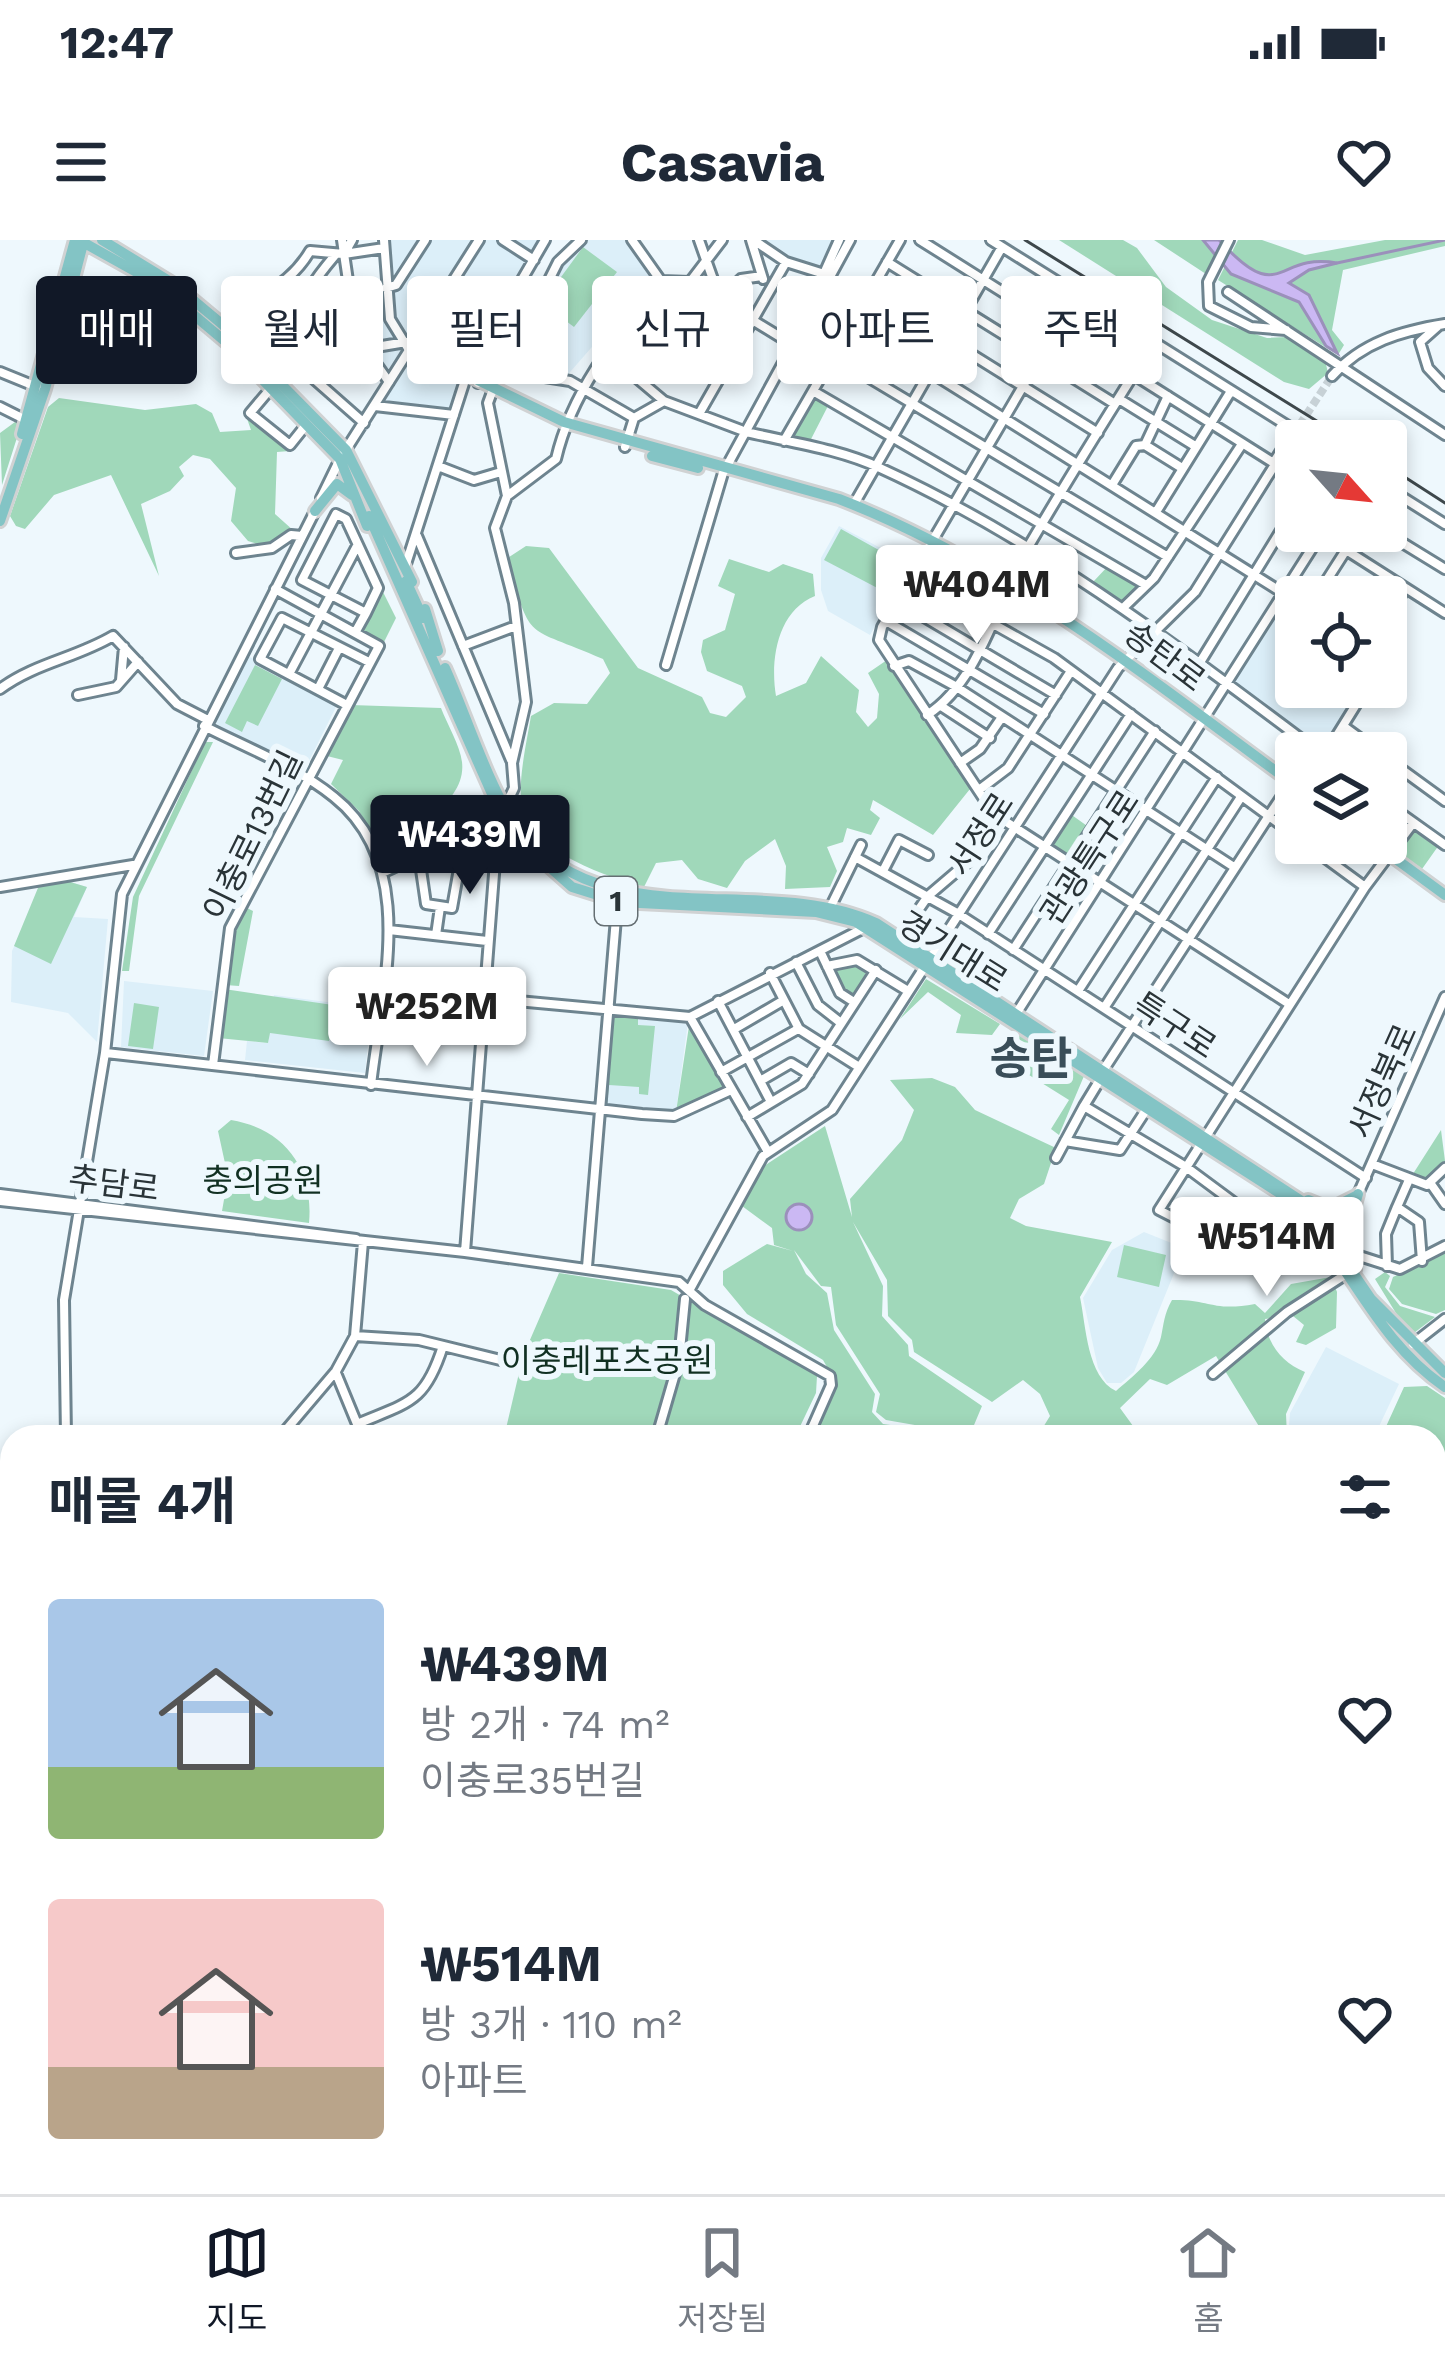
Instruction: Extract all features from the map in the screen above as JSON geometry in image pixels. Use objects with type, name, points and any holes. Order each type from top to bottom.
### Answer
[{"type":"main road","name":"경기대로","points":[[102,240],[174,284],[221,323]]},
{"type":"main road","name":"경기대로","points":[[80,241],[174,295],[343,454],[522,845],[572,887],[607,899],[831,910]]},
{"type":"main road","points":[[0,521],[80,241]]},
{"type":"main road","name":"경기대로","points":[[278,384],[343,454],[405,568],[435,653]]},
{"type":"main road","name":"송탄로","points":[[480,384],[564,424],[626,445],[854,504],[1007,584],[1128,660],[1275,771]]},
{"type":"main road","name":"송탄로","points":[[482,384],[564,424]]},
{"type":"main road","points":[[0,500],[41,388]]},
{"type":"main road","points":[[315,511],[331,488],[342,484],[369,516]]},
{"type":"main road","name":"경기대로","points":[[504,814],[549,859],[603,887],[831,910],[899,938],[928,961]]},
{"type":"main road","points":[[1403,864],[1445,895]]},
{"type":"main road","name":"경기대로","points":[[870,925],[1297,1196],[1396,1346],[1445,1388]]},
{"type":"main road","name":"경기대로","points":[[1103,1073],[1148,1107],[1204,1138],[1297,1208],[1325,1238]]},
{"type":"main road","points":[[1297,1196],[1330,1209],[1358,1194]]},
{"type":"main road","points":[[1351,1275],[1350,1222],[1358,1194]]},
{"type":"main road","name":"경기대로","points":[[1351,1275],[1412,1345],[1445,1373]]},
{"type":"street","points":[[302,240],[310,250],[340,254],[384,244],[390,319],[407,343]]},
{"type":"street","points":[[342,240],[344,276]]},
{"type":"street","points":[[318,276],[352,240]]},
{"type":"street","points":[[386,288],[396,285],[425,240]]},
{"type":"street","points":[[459,276],[482,240]]},
{"type":"street","points":[[503,240],[546,276]]},
{"type":"street","points":[[526,276],[545,240]]},
{"type":"street","points":[[551,276],[580,240]]},
{"type":"street","points":[[632,240],[657,276]]},
{"type":"street","points":[[699,240],[713,276]]},
{"type":"street","points":[[695,276],[722,240]]},
{"type":"street","points":[[752,240],[786,262],[821,273]]},
{"type":"street","points":[[752,240],[770,290]]},
{"type":"street","points":[[820,276],[848,240]]},
{"type":"street","points":[[829,276],[848,240]]},
{"type":"street","points":[[879,276],[900,240]]},
{"type":"street","points":[[920,240],[1001,289]]},
{"type":"street","points":[[991,240],[1048,276]]},
{"type":"street","points":[[1227,243],[1205,296],[1218,314],[1251,326],[1287,330]]},
{"type":"street","points":[[977,290],[1002,247]]},
{"type":"street","points":[[295,276],[310,250]]},
{"type":"street","points":[[777,335],[753,320],[786,262]]},
{"type":"street","points":[[887,262],[910,276]]},
{"type":"street","points":[[753,277],[762,276]]},
{"type":"street","points":[[1228,292],[1445,435]]},
{"type":"street","points":[[1332,376],[1340,366],[1392,335],[1442,325]]},
{"type":"street","points":[[1442,325],[1420,342],[1427,368],[1445,386]]},
{"type":"street","points":[[1162,347],[1278,420]]},
{"type":"street","points":[[78,1206],[105,1053],[117,917],[134,865],[343,454],[407,355]]},
{"type":"street","points":[[977,358],[1098,434]]},
{"type":"street","points":[[666,665],[723,470],[777,368]]},
{"type":"street","points":[[0,372],[41,388]]},
{"type":"street","points":[[744,431],[777,372]]},
{"type":"street","points":[[383,374],[389,382]]},
{"type":"street","points":[[465,1252],[487,941],[498,849],[514,788],[512,764],[526,703],[495,528],[507,496],[556,459],[564,424],[592,375]]},
{"type":"street","points":[[320,384],[364,423]]},
{"type":"street","points":[[405,568],[454,415],[470,384]]},
{"type":"street","points":[[566,384],[634,418]]},
{"type":"street","points":[[644,384],[664,401],[744,431],[876,466],[956,508],[1123,608],[1294,732]]},
{"type":"street","points":[[699,414],[716,384]]},
{"type":"street","points":[[784,441],[817,384]]},
{"type":"street","points":[[880,384],[1168,557]]},
{"type":"street","points":[[854,504],[923,384]]},
{"type":"street","points":[[952,384],[1275,588]]},
{"type":"street","points":[[1086,384],[1195,446]]},
{"type":"street","points":[[927,715],[940,706],[980,646],[1007,584],[1128,384]]},
{"type":"street","points":[[1149,384],[1275,464]]},
{"type":"street","points":[[1024,386],[879,640],[994,814],[1289,1004]]},
{"type":"street","points":[[272,387],[250,413],[290,445],[307,423]]},
{"type":"street","points":[[813,391],[1146,585]]},
{"type":"street","points":[[1156,513],[1231,391]]},
{"type":"street","points":[[492,392],[488,403],[507,496]]},
{"type":"street","points":[[1145,445],[1168,396]]},
{"type":"street","points":[[626,445],[634,418],[664,401]]},
{"type":"street","points":[[375,406],[454,415]]},
{"type":"street","points":[[0,407],[26,420]]},
{"type":"street","points":[[1123,608],[1168,557],[1242,443]]},
{"type":"street","points":[[1112,485],[1136,446],[1145,445],[1182,468]]},
{"type":"street","name":"서정로","points":[[690,1289],[768,1152],[832,1110],[1102,692],[1195,592],[1275,464]]},
{"type":"street","points":[[438,466],[474,480],[501,472]]},
{"type":"street","points":[[1407,500],[1445,524]]},
{"type":"street","points":[[356,631],[366,613],[378,588],[346,519],[336,514],[302,580],[366,613]]},
{"type":"street","points":[[417,534],[512,764]]},
{"type":"street","points":[[236,553],[272,548],[291,535],[302,536]]},
{"type":"street","points":[[1199,664],[1275,540]]},
{"type":"street","points":[[289,674],[358,546]]},
{"type":"street","points":[[1407,546],[1445,569]]},
{"type":"street","points":[[1329,576],[1346,550],[1387,576]]},
{"type":"street","points":[[913,579],[1071,671],[1275,821]]},
{"type":"street","points":[[275,589],[379,646],[369,662],[282,618],[260,659],[345,704]]},
{"type":"street","points":[[1407,589],[1445,613]]},
{"type":"street","points":[[899,602],[1056,695]]},
{"type":"street","name":"관광특구로","points":[[1014,1017],[1274,608]]},
{"type":"street","points":[[886,621],[1044,715]]},
{"type":"street","points":[[463,646],[516,626]]},
{"type":"street","points":[[0,689],[29,668],[85,653],[113,636],[177,704],[343,804],[382,873],[388,930],[371,1084]]},
{"type":"street","points":[[121,680],[124,647]]},
{"type":"street","points":[[318,689],[340,648]]},
{"type":"street","points":[[894,666],[909,661],[955,686],[1234,867]]},
{"type":"street","points":[[78,695],[103,692],[138,662]]},
{"type":"street","name":"이충로13번길","points":[[213,1065],[230,928],[369,662]]},
{"type":"street","points":[[979,790],[1008,768],[1071,671]]},
{"type":"street","points":[[940,706],[990,737]]},
{"type":"street","points":[[1339,732],[1354,708]]},
{"type":"street","points":[[988,934],[1131,715]]},
{"type":"street","points":[[960,763],[990,737],[1002,717]]},
{"type":"street","points":[[1343,726],[1351,732]]},
{"type":"street","points":[[1013,950],[1155,731]]},
{"type":"street","points":[[500,737],[508,745],[518,737]]},
{"type":"street","points":[[1407,773],[1445,801]]},
{"type":"street","points":[[1078,992],[1217,777]]},
{"type":"street","points":[[1104,1009],[1241,796]]},
{"type":"street","points":[[1056,1158],[1131,1025],[1275,807]]},
{"type":"street","points":[[1407,819],[1445,845]]},
{"type":"street","points":[[1407,831],[1413,823]]},
{"type":"street","points":[[382,873],[454,844],[473,830]]},
{"type":"street","points":[[883,871],[899,840],[928,855]]},
{"type":"street","points":[[498,849],[508,843],[522,845]]},
{"type":"street","points":[[419,856],[426,904],[457,904],[462,852],[454,844]]},
{"type":"street","points":[[834,944],[831,910],[861,844]]},
{"type":"street","name":"특구로","points":[[855,857],[957,914],[1366,1178]]},
{"type":"street","points":[[899,938],[928,896],[969,861]]},
{"type":"street","points":[[1334,864],[1365,887]]},
{"type":"street","points":[[1287,1240],[1267,1265],[1160,1210],[1382,864]]},
{"type":"street","points":[[0,887],[134,865]]},
{"type":"street","points":[[436,935],[440,907]]},
{"type":"street","points":[[587,1267],[616,918]]},
{"type":"street","points":[[485,998],[689,1017],[870,925]]},
{"type":"street","points":[[388,930],[487,941]]},
{"type":"street","points":[[820,952],[840,993],[854,1002]]},
{"type":"street","points":[[826,967],[847,959],[908,991]]},
{"type":"street","points":[[796,962],[818,1005],[841,1023]]},
{"type":"street","points":[[747,1117],[809,1074],[875,970]]},
{"type":"street","points":[[770,973],[799,1029],[859,1067]]},
{"type":"street","name":"서정북로","points":[[1325,1238],[1366,1178],[1445,997]]},
{"type":"street","points":[[771,1102],[734,1036],[736,1028],[784,1000]]},
{"type":"street","points":[[718,1001],[736,1028]]},
{"type":"street","points":[[689,1017],[768,1152]]},
{"type":"street","points":[[722,1072],[799,1029]]},
{"type":"street","points":[[105,1053],[674,1116],[731,1090]]},
{"type":"street","points":[[760,1081],[791,1063],[809,1074]]},
{"type":"street","points":[[1084,1106],[1186,1167],[1287,1240],[1313,1254],[1325,1238]]},
{"type":"street","points":[[1065,1141],[1120,1150],[1148,1107]]},
{"type":"street","points":[[1372,1164],[1408,1182],[1431,1184]]},
{"type":"street","points":[[1431,1184],[1445,1168]]},
{"type":"street","points":[[1387,1266],[1386,1234],[1408,1182]]},
{"type":"street","points":[[1431,1184],[1445,1204]]},
{"type":"street","name":"추담로","points":[[0,1198],[587,1267],[690,1289]]},
{"type":"street","name":"추담로","points":[[66,1425],[64,1300],[78,1206]]},
{"type":"street","points":[[1397,1207],[1419,1222],[1422,1261]]},
{"type":"street","points":[[290,1425],[336,1371],[355,1336],[363,1242]]},
{"type":"street","points":[[1351,1253],[1400,1269],[1445,1246]]},
{"type":"street","points":[[1213,1374],[1287,1312],[1351,1275]]},
{"type":"street","points":[[690,1289],[705,1305],[830,1376],[831,1385],[813,1425]]},
{"type":"street","points":[[659,1425],[679,1360],[685,1299]]},
{"type":"street","points":[[1412,1345],[1445,1319]]},
{"type":"street","points":[[355,1336],[443,1346],[513,1363]]},
{"type":"street","points":[[336,1371],[357,1424],[419,1398],[430,1387],[443,1346]]},
{"type":"shaded area","points":[[384,240],[545,240],[524,276],[407,276],[407,384],[464,384],[454,415],[375,406],[389,382],[383,373]]},
{"type":"shaded area","points":[[588,240],[628,240],[652,276],[592,276],[592,347],[568,374],[568,276],[556,276]]},
{"type":"shaded area","points":[[754,240],[838,240],[821,273],[786,262]]},
{"type":"shaded area","points":[[1203,240],[1219,240],[1255,271],[1267,275],[1301,264],[1337,263],[1309,270],[1289,283],[1309,295],[1337,353],[1326,346],[1299,302],[1231,274]]},
{"type":"shaded area","points":[[839,526],[911,564],[870,635],[828,611],[821,590],[821,558]]},
{"type":"shaded area","points":[[1275,613],[1275,708],[1349,708],[1334,732],[1295,732],[1232,686]]},
{"type":"shaded area","points":[[248,656],[337,705],[305,769],[217,726],[215,719]]},
{"type":"shaded area","points":[[67,881],[87,887],[74,917],[108,919],[97,1042],[68,1013],[11,1002],[12,951],[21,931]]},
{"type":"shaded area","points":[[124,981],[213,991],[204,1056],[121,1047]]},
{"type":"shaded area","points":[[274,995],[372,1008],[365,1073],[245,1060],[247,1041],[268,1043]]},
{"type":"shaded area","points":[[610,1013],[688,1022],[676,1112],[602,1106]]},
{"type":"shaded area","points":[[799,1204],[812,1217],[799,1230],[786,1217]]},
{"type":"shaded area","points":[[1144,1232],[1179,1246],[1179,1261],[1134,1372],[1121,1383],[1107,1383],[1098,1368],[1083,1298],[1112,1250]]},
{"type":"shaded area","points":[[1326,1347],[1399,1384],[1380,1425],[1289,1425],[1290,1413]]},
{"type":"green space","points":[[1059,240],[1123,240],[1137,248],[1158,276],[1116,276]]},
{"type":"green space","points":[[1154,240],[1223,240],[1206,274]]},
{"type":"green space","points":[[1238,240],[1262,240],[1305,255],[1385,240],[1445,240],[1445,246],[1343,270],[1332,330],[1344,345],[1338,355],[1218,280]]},
{"type":"green space","points":[[583,247],[617,272],[592,276],[592,304],[574,327],[568,322],[568,276],[562,276]]},
{"type":"green space","points":[[1162,282],[1212,320],[1267,338],[1287,337],[1325,360],[1328,373],[1309,389],[1284,382],[1162,305]]},
{"type":"green space","points":[[814,393],[829,404],[808,445],[787,440]]},
{"type":"green space","points":[[59,398],[145,410],[196,404],[212,413],[220,432],[251,430],[245,413],[290,451],[277,452],[275,514],[294,531],[264,546],[248,541],[231,521],[236,488],[210,459],[193,455],[179,467],[184,476],[170,491],[141,504],[159,576],[111,475],[54,495],[25,529],[16,526],[10,516],[48,407]]},
{"type":"green space","points":[[15,422],[21,425],[2,485],[0,433]]},
{"type":"green space","points":[[841,529],[895,559],[885,592],[824,560]]},
{"type":"green space","points":[[526,546],[549,548],[638,668],[702,697],[710,713],[726,717],[746,697],[742,686],[707,671],[701,652],[703,640],[725,630],[735,594],[718,586],[729,559],[769,572],[783,564],[813,574],[815,596],[792,613],[779,638],[776,696],[806,683],[821,656],[859,690],[856,712],[868,727],[877,718],[879,694],[868,673],[887,660],[970,789],[933,835],[873,800],[870,810],[880,818],[871,835],[847,828],[843,842],[827,847],[837,871],[830,887],[785,889],[786,866],[775,839],[745,861],[727,888],[698,879],[682,860],[656,863],[644,887],[569,858],[536,833],[525,817],[521,779],[531,716],[554,703],[587,704],[610,673],[603,659],[544,634],[527,619],[506,559]]},
{"type":"green space","points":[[1109,565],[1141,584],[1122,604],[1093,582]]},
{"type":"green space","points":[[382,590],[396,618],[384,642],[361,629]]},
{"type":"green space","points":[[255,665],[282,679],[258,726],[247,721],[242,732],[225,723]]},
{"type":"green space","points":[[351,705],[441,708],[461,755],[461,777],[446,803],[379,846],[359,811],[331,784],[343,760],[323,755]]},
{"type":"green space","points":[[205,742],[213,742],[139,896],[129,971],[122,971],[133,897]]},
{"type":"green space","points":[[1069,813],[1090,828],[1069,858],[1052,848],[1050,840]]},
{"type":"green space","points":[[1414,827],[1439,845],[1422,869],[1407,858],[1407,836]]},
{"type":"green space","points":[[67,881],[87,887],[51,964],[14,946],[40,883]]},
{"type":"green space","points":[[247,908],[253,911],[239,986],[225,985],[233,937]]},
{"type":"green space","points":[[852,961],[873,972],[854,1000],[842,992],[831,970]]},
{"type":"green space","points":[[926,979],[1000,1024],[992,1035],[956,1033],[961,1015],[928,992],[900,1019]]},
{"type":"green space","points":[[224,989],[333,1005],[329,1041],[270,1033],[268,1043],[218,1038]]},
{"type":"green space","points":[[134,1003],[159,1007],[153,1049],[128,1046]]},
{"type":"green space","points":[[610,1013],[638,1016],[638,1025],[655,1026],[648,1095],[639,1094],[639,1087],[609,1085],[607,1106],[602,1106]]},
{"type":"green space","points":[[689,1026],[727,1088],[676,1112]]},
{"type":"green space","points":[[1017,1032],[1084,1076],[1059,1135],[1051,1129],[1069,1100],[1021,1070],[1006,1044]]},
{"type":"green space","points":[[932,1078],[955,1087],[975,1110],[1056,1148],[1044,1184],[1019,1199],[1010,1218],[1026,1226],[1112,1242],[1080,1297],[1093,1363],[1116,1391],[1154,1353],[1172,1300],[1230,1307],[1255,1304],[1265,1313],[1291,1284],[1331,1277],[1337,1292],[1336,1328],[1306,1345],[1296,1342],[1304,1325],[1293,1316],[1265,1319],[1277,1352],[1305,1372],[1286,1414],[1286,1425],[1258,1425],[1216,1356],[1167,1385],[1150,1379],[1120,1408],[1132,1425],[1044,1425],[1050,1416],[1040,1394],[1023,1380],[992,1402],[914,1352],[912,1340],[888,1316],[887,1280],[853,1222],[883,1286],[882,1316],[908,1345],[909,1356],[982,1406],[974,1425],[915,1425],[886,1420],[876,1412],[880,1394],[836,1325],[831,1287],[821,1286],[794,1250],[806,1274],[827,1293],[834,1330],[875,1394],[872,1412],[891,1425],[815,1425],[835,1381],[823,1360],[747,1314],[723,1285],[723,1271],[767,1244],[793,1251],[774,1245],[772,1228],[742,1206],[764,1166],[825,1126],[852,1217],[850,1199],[902,1140],[914,1110],[890,1080]]},
{"type":"green space","name":"충의공원","points":[[231,1120],[267,1132],[292,1155],[307,1185],[309,1223],[222,1211],[228,1177],[218,1131]]},
{"type":"green space","points":[[1441,1130],[1445,1161],[1429,1178],[1411,1177]]},
{"type":"green space","points":[[1124,1245],[1166,1255],[1159,1287],[1117,1277]]},
{"type":"green space","points":[[1445,1252],[1445,1310],[1436,1314],[1402,1304],[1389,1289],[1393,1277]]},
{"type":"green space","points":[[1385,1272],[1390,1276],[1385,1287],[1400,1306],[1435,1317],[1410,1336],[1375,1279]]},
{"type":"green space","name":"이충레포츠공원","points":[[559,1273],[671,1290],[817,1376],[816,1393],[801,1425],[507,1425],[523,1356]]},
{"type":"green space","points":[[1427,1386],[1445,1398],[1445,1425],[1387,1425],[1404,1387]]},
{"type":"waterway","points":[[1337,263],[1445,240]]},
{"type":"tunnel","points":[[1303,420],[1332,376]]},
{"type":"tunnel","points":[[346,462],[369,516]]},
{"type":"railway","points":[[1025,240],[1315,420]]},
{"type":"railway","points":[[1407,479],[1445,503]]},
{"type":"district","name":"송탄","points":[[1031,1058]]}]
